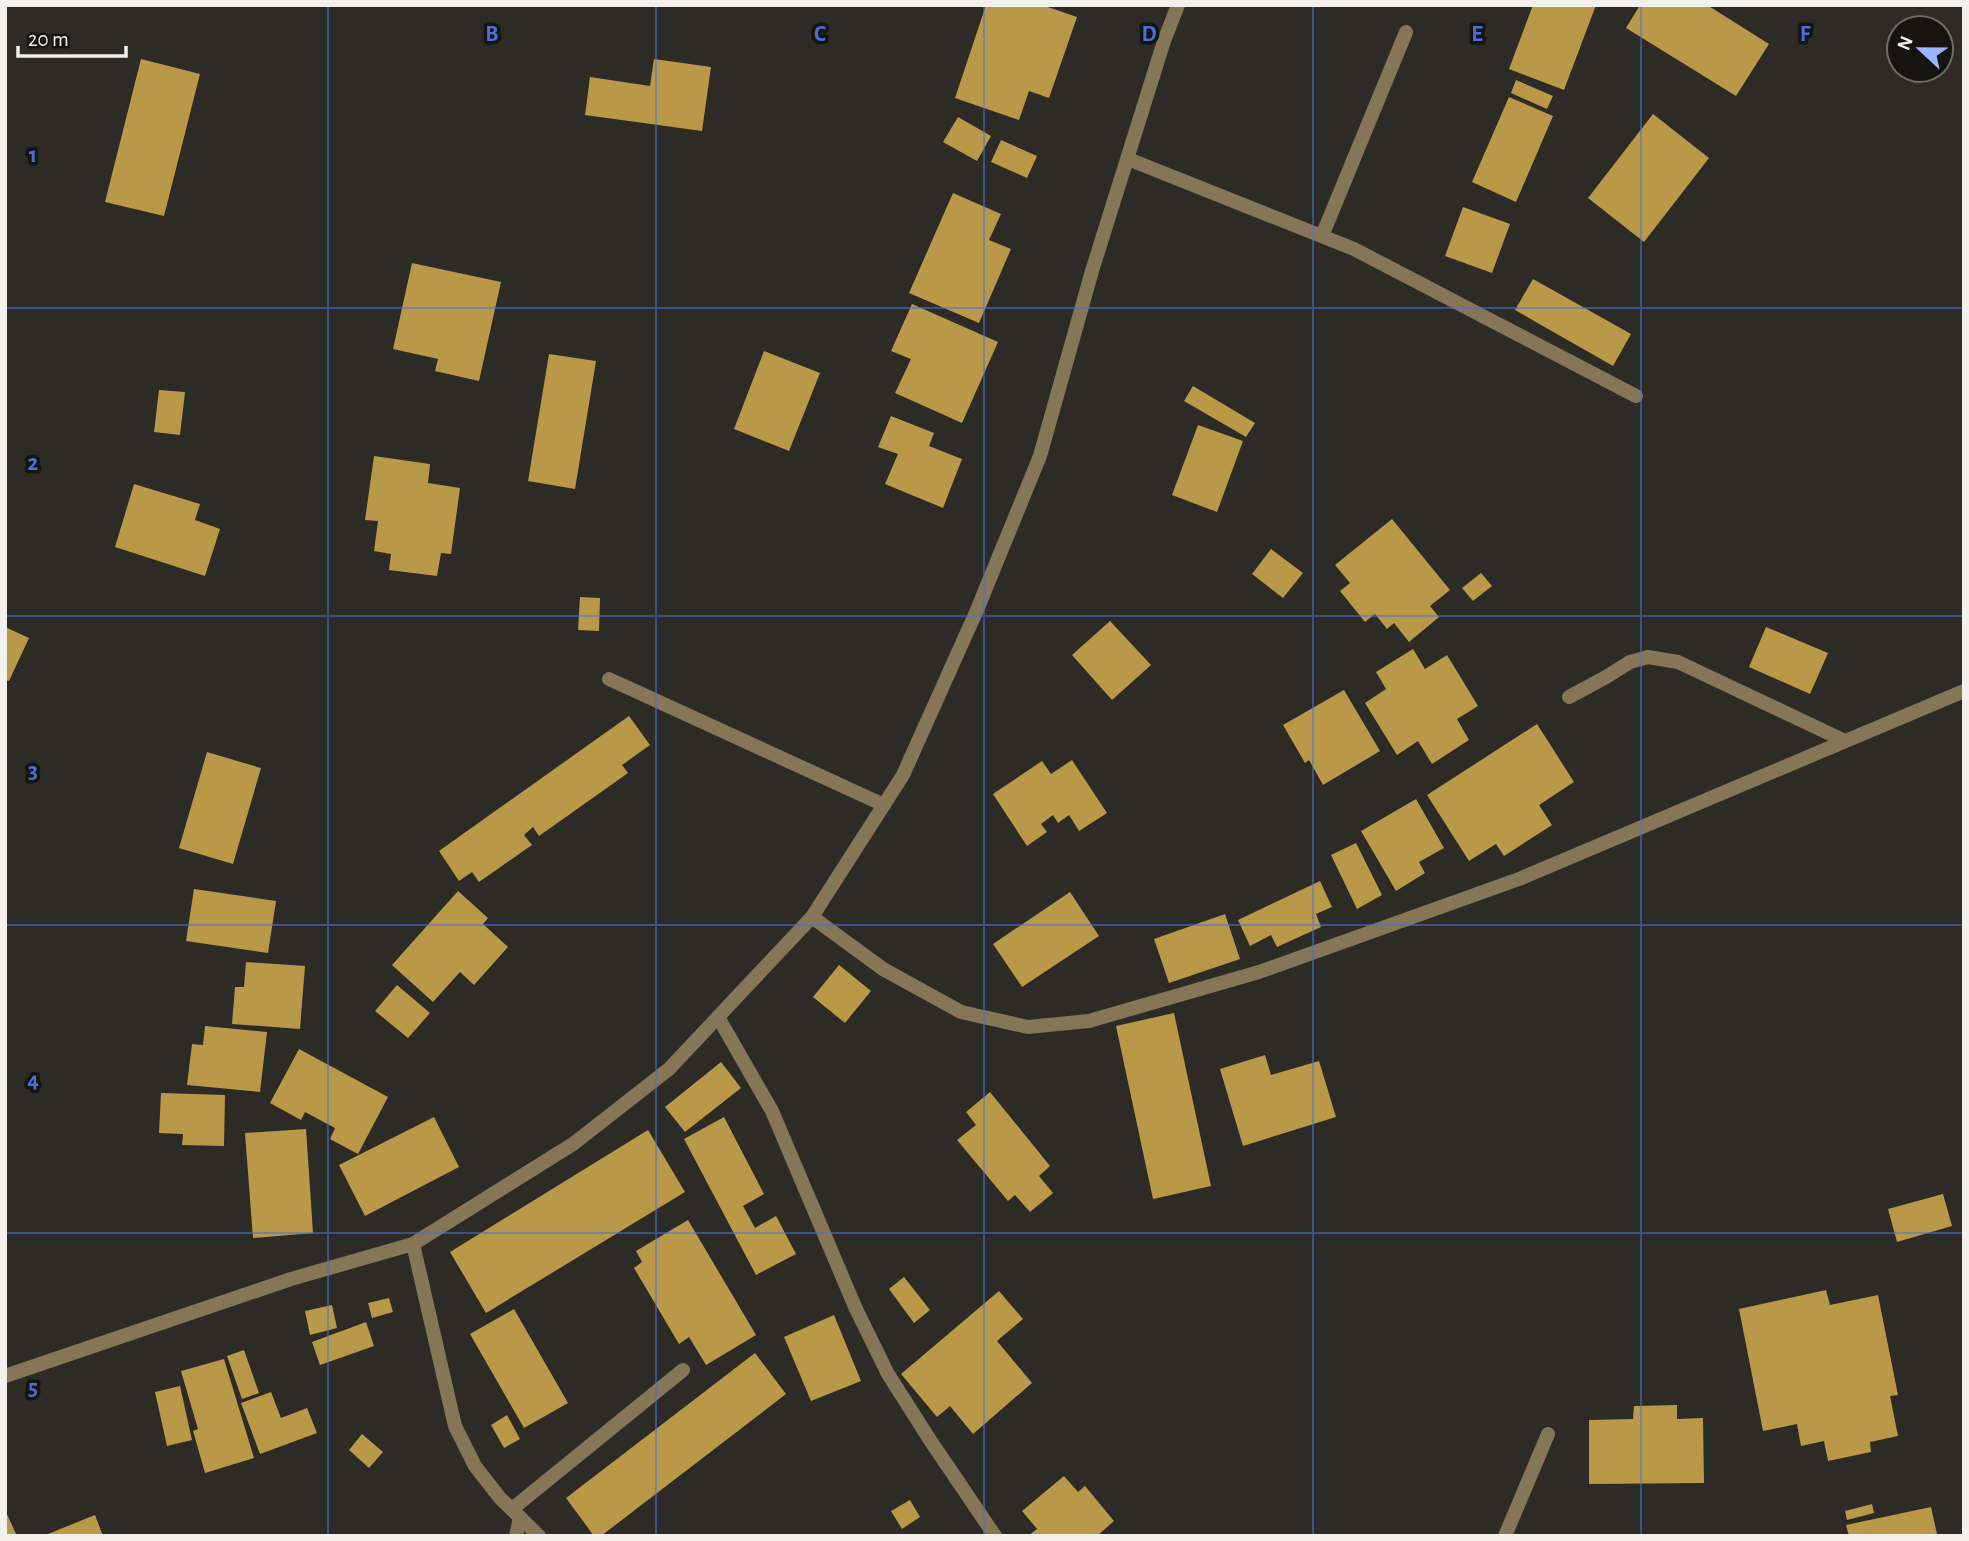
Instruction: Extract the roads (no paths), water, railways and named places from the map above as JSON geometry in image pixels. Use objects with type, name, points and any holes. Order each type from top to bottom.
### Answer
[{"type":"street","points":[[5,1376],[291,1279],[413,1244],[573,1144],[669,1069],[812,916],[903,775],[972,623],[1040,456],[1092,271],[1164,41],[1178,5]]},
{"type":"street","points":[[1322,236],[1406,32]]},
{"type":"street","points":[[1128,159],[1354,250],[1636,396]]},
{"type":"street","points":[[1569,696],[1630,662],[1648,657],[1678,663],[1845,741]]},
{"type":"street","points":[[609,679],[884,805]]},
{"type":"street","points":[[812,916],[883,969],[961,1012],[1028,1027],[1089,1021],[1259,972],[1519,879],[1964,691]]},
{"type":"street","points":[[718,1017],[772,1111],[856,1309],[888,1374],[995,1536]]},
{"type":"street","points":[[413,1244],[455,1426],[475,1466],[539,1536]]},
{"type":"street","points":[[516,1536],[516,1513],[683,1370]]},
{"type":"street","points":[[1505,1536],[1548,1434]]}]
